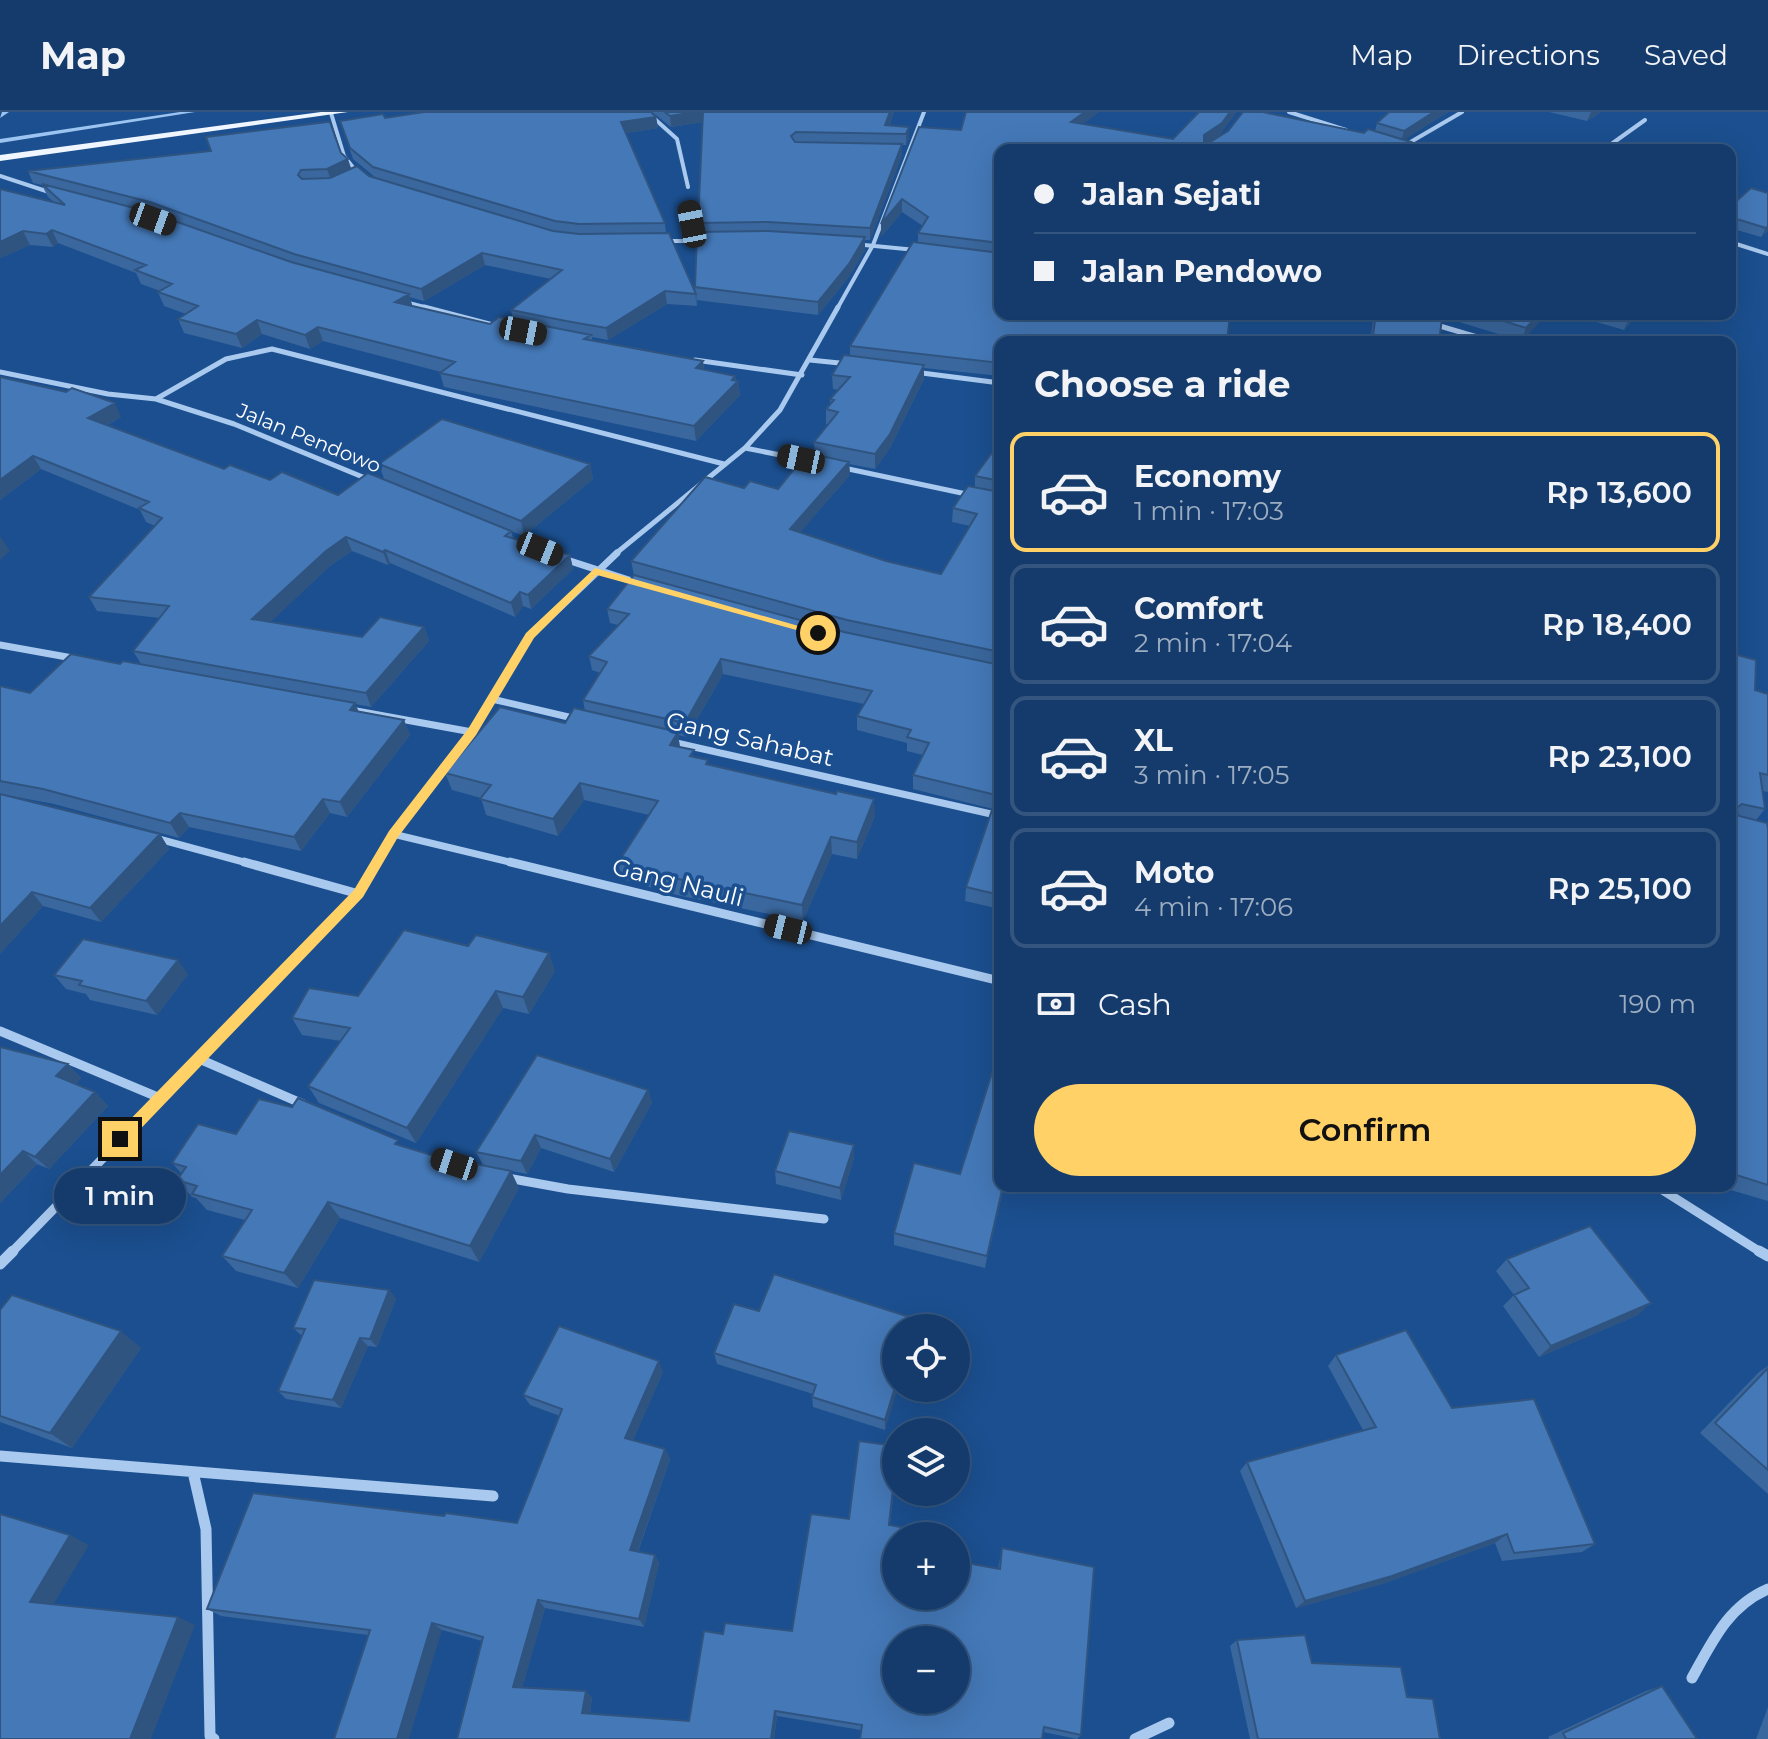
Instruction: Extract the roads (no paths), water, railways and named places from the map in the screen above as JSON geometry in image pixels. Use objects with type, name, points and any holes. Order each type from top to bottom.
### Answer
[{"type":"main road","points":[[0,158],[337,113]]},
{"type":"street","points":[[647,112],[677,139],[688,187]]},
{"type":"street","points":[[0,1264],[359,894],[393,834],[472,732],[530,636],[595,571],[745,448],[780,410],[873,245],[924,112]]},
{"type":"street","points":[[1289,112],[1359,134]]},
{"type":"street","points":[[1406,144],[1462,112]]},
{"type":"street","points":[[337,113],[344,156],[357,174],[365,179]]},
{"type":"street","points":[[1611,144],[1645,120]]},
{"type":"street","points":[[344,180],[357,174]]},
{"type":"street","points":[[0,176],[54,193]]},
{"type":"street","points":[[688,207],[695,241]]},
{"type":"street","points":[[652,241],[710,241]]},
{"type":"street","points":[[843,243],[921,251]]},
{"type":"street","points":[[1736,244],[1768,254]]},
{"type":"street","points":[[399,301],[497,326]]},
{"type":"street","points":[[1429,323],[1473,336]]},
{"type":"street","points":[[156,399],[232,355],[250,349],[272,349],[724,464]]},
{"type":"street","points":[[685,358],[802,375]]},
{"type":"street","points":[[810,360],[855,365]]},
{"type":"street","points":[[900,370],[994,382]]},
{"type":"street","name":"Jalan Pendowo","points":[[0,372],[108,394],[156,399],[234,424],[378,483]]},
{"type":"street","points":[[745,448],[820,463]]},
{"type":"street","points":[[835,466],[985,498]]},
{"type":"street","points":[[552,554],[595,571],[654,587]]},
{"type":"street","points":[[0,645],[91,662]]},
{"type":"street","points":[[492,699],[583,720]]},
{"type":"street","points":[[335,707],[472,732]]},
{"type":"street","name":"Gang Sahabat","points":[[658,739],[994,815]]},
{"type":"street","name":"Gang Nauli","points":[[393,834],[994,980]]},
{"type":"street","points":[[144,835],[359,894]]},
{"type":"street","points":[[0,1031],[160,1098]]},
{"type":"street","points":[[197,1058],[312,1108]]},
{"type":"street","points":[[496,1176],[568,1189],[824,1219]]},
{"type":"street","points":[[1666,1192],[1768,1256]]},
{"type":"street","points":[[0,1456],[493,1496]]},
{"type":"street","points":[[193,1472],[206,1529],[210,1736],[214,1739]]},
{"type":"street","points":[[1692,1678],[1731,1611],[1753,1594],[1768,1589]]},
{"type":"street","points":[[1135,1739],[1169,1723]]},
{"type":"waterway","points":[[0,116],[6,112]]},
{"type":"waterway","points":[[0,141],[192,112]]}]
